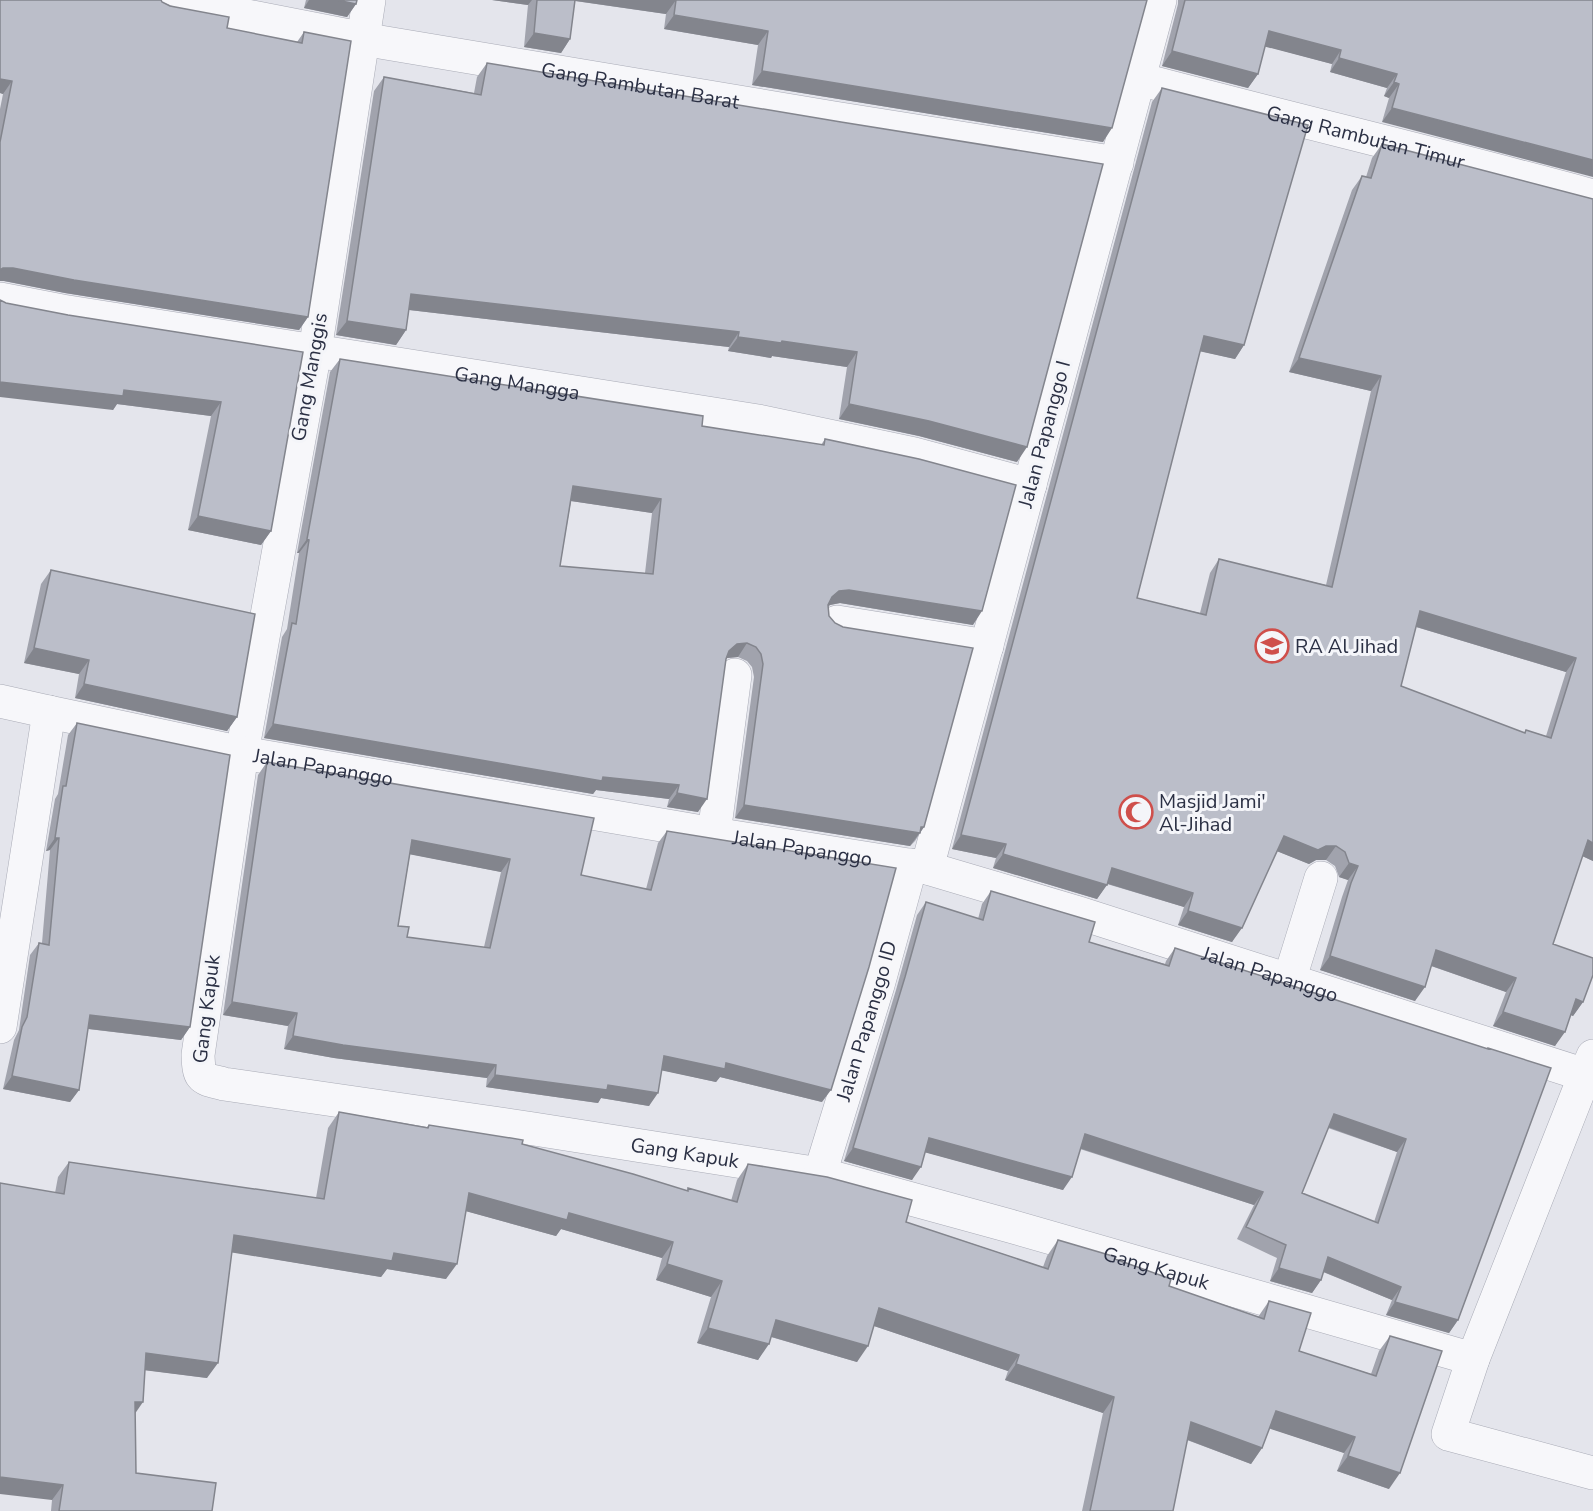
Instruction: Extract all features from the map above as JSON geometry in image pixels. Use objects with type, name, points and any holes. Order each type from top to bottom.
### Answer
[{"type":"street","name":"Gang Rambutan Barat","points":[[165,0],[362,38],[834,118],[1117,163]]},
{"type":"street","name":"Gang Manggis","points":[[242,753],[315,351],[369,0]]},
{"type":"street","name":"Jalan Papanggo I","points":[[919,866],[987,646],[1160,0]]},
{"type":"street","name":"Gang Rambutan Timur","points":[[1139,79],[1593,196]]},
{"type":"street","name":"Gang Mangga","points":[[0,299],[62,311],[758,421],[914,454],[1030,485]]},
{"type":"street","points":[[837,622],[987,646]]},
{"type":"street","points":[[714,834],[735,675]]},
{"type":"street","name":"Jalan Papanggo","points":[[0,701],[242,753],[714,834],[919,866],[1079,913],[1289,981],[1589,1065],[1473,1359],[1448,1434],[1593,1473]]},
{"type":"street","points":[[0,1027],[48,712]]},
{"type":"street","name":"Gang Kapuk","points":[[242,753],[198,1055],[198,1072],[204,1079],[247,1088],[534,1129],[820,1174],[1473,1359]]},
{"type":"street","name":"Jalan Papanggo ID","points":[[820,1174],[878,985],[919,866]]},
{"type":"street","points":[[1289,981],[1321,878]]},
{"type":"building","points":[[0,0],[161,0],[170,6],[229,17],[227,28],[302,43],[304,32],[351,41],[308,317],[74,280],[13,268],[0,270],[0,142],[12,81],[0,79]]},
{"type":"building","points":[[337,0],[357,0],[356,4]]},
{"type":"building","points":[[537,0],[575,0],[570,39],[534,33]]},
{"type":"building","points":[[676,0],[1147,0],[1112,128],[762,71],[768,31],[674,15]]},
{"type":"building","points":[[1185,0],[1593,0],[1593,160],[1392,108],[1399,84],[1394,82],[1397,74],[1339,58],[1341,50],[1269,31],[1258,74],[1172,51]]},
{"type":"building","points":[[487,63],[1103,164],[1027,447],[929,421],[849,404],[857,352],[738,337],[739,332],[411,294],[406,330],[347,321],[384,77],[481,95]]},
{"type":"building","points":[[1162,88],[1308,125],[1244,345],[1204,336],[1137,598],[1206,615],[1219,559],[1332,587],[1381,376],[1299,358],[1362,176],[1371,178],[1382,144],[1593,199],[1593,843],[1588,840],[1553,944],[1593,958],[1593,975],[1583,1002],[1576,999],[1565,1032],[1503,1012],[1516,978],[1436,950],[1425,987],[1330,956],[1358,866],[1349,863],[1345,852],[1336,846],[1326,846],[1318,850],[1284,836],[1242,928],[1188,911],[1193,893],[1112,868],[1107,885],[1003,854],[1006,844],[961,835]],"holes":[[[1420,611],[1576,658],[1551,738],[1526,730],[1525,733],[1401,686]]]},
{"type":"building","points":[[0,300],[68,315],[303,352],[271,531],[198,516],[221,402],[124,390],[123,396],[0,382]]},
{"type":"building","points":[[340,359],[703,416],[702,426],[824,445],[825,439],[919,459],[1016,485],[982,611],[849,590],[839,591],[828,605],[829,616],[843,627],[973,648],[924,827],[921,827],[920,833],[744,805],[763,664],[761,654],[756,647],[747,643],[737,644],[729,651],[726,659],[707,799],[677,793],[679,785],[603,777],[602,781],[273,724],[292,623],[296,624],[309,540],[307,539]],"holes":[[[573,486],[661,499],[653,574],[560,566]]]},
{"type":"building","points":[[51,570],[255,614],[237,717],[84,684],[89,660],[34,648]]},
{"type":"building","points":[[77,723],[230,755],[190,1027],[90,1015],[79,1090],[12,1076],[22,1027],[27,1017],[39,943],[49,945],[59,838],[55,838],[63,786],[66,786]]},
{"type":"building","points":[[267,762],[594,818],[581,875],[651,890],[667,831],[896,868],[869,967],[831,1090],[726,1063],[725,1069],[664,1056],[658,1093],[608,1085],[607,1090],[495,1075],[496,1065],[343,1045],[293,1036],[297,1013],[232,1002]],"holes":[[[412,840],[510,859],[490,948],[407,937],[409,927],[398,926]]]},
{"type":"building","points":[[991,891],[1095,922],[1089,942],[1169,966],[1175,948],[1551,1068],[1458,1320],[1395,1302],[1401,1287],[1328,1257],[1321,1280],[1279,1268],[1286,1245],[1246,1227],[1263,1192],[1085,1134],[1072,1177],[929,1138],[921,1167],[853,1148],[926,902],[983,920]],"holes":[[[1334,1114],[1406,1139],[1378,1223],[1302,1193]]]},
{"type":"building","points":[[339,1112],[428,1128],[429,1125],[523,1140],[522,1144],[688,1191],[688,1188],[737,1202],[748,1164],[827,1177],[912,1200],[906,1222],[1048,1269],[1058,1240],[1116,1257],[1115,1259],[1171,1279],[1169,1286],[1264,1319],[1269,1301],[1311,1313],[1299,1351],[1376,1376],[1390,1336],[1442,1351],[1400,1473],[1348,1456],[1355,1437],[1276,1411],[1262,1448],[1191,1422],[1173,1511],[1090,1511],[1114,1397],[1016,1364],[1019,1355],[879,1308],[868,1346],[776,1320],[769,1344],[708,1328],[722,1281],[667,1264],[673,1242],[569,1213],[567,1220],[469,1193],[457,1264],[394,1253],[392,1261],[234,1235],[218,1363],[146,1353],[143,1402],[135,1402],[136,1473],[216,1483],[212,1511],[59,1511],[63,1485],[0,1477],[0,1183],[64,1194],[69,1162],[324,1199]]},
{"type":"place","name":"RA Al Jihad","points":[[1272,646]]},
{"type":"place","name":"Masjid Jami' Al-Jihad","points":[[1136,812]]}]
